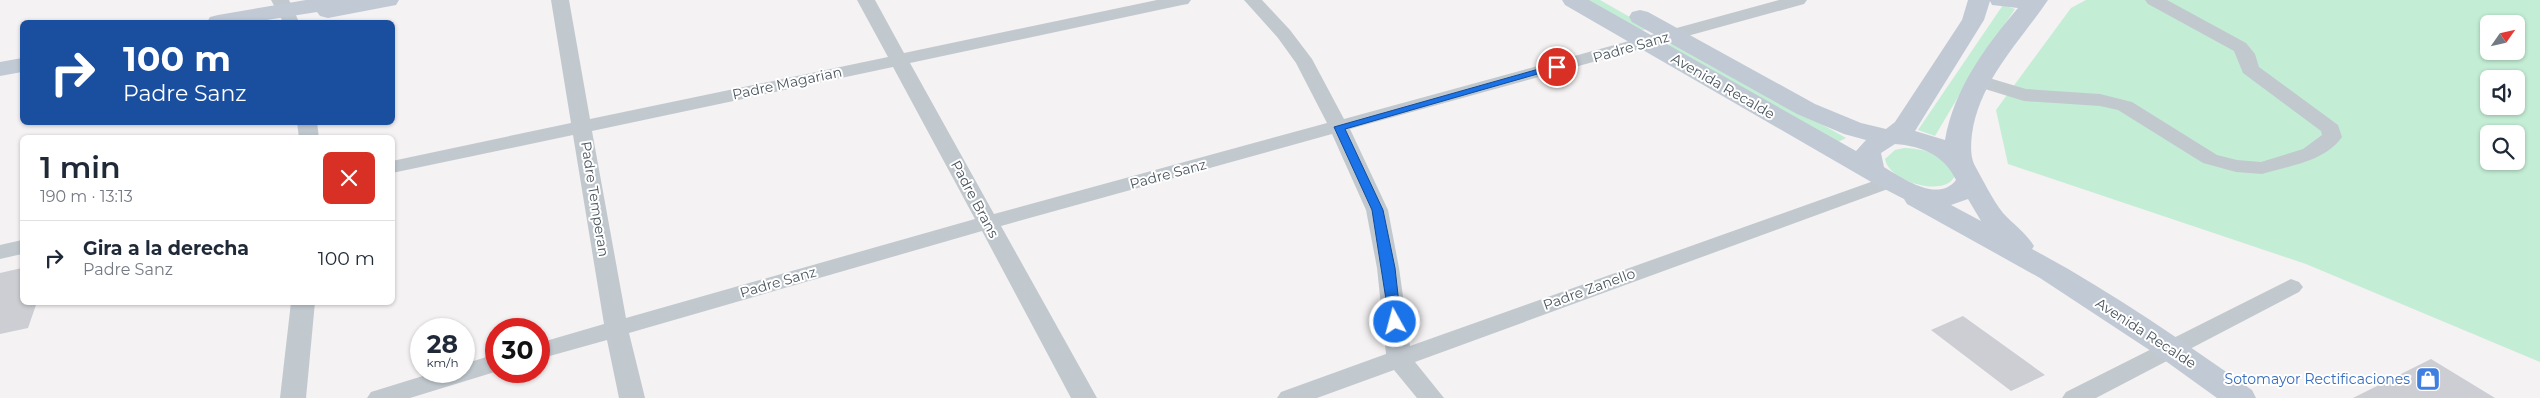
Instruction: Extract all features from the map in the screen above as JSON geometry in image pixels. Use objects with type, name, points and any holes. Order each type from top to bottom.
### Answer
[{"type":"main road","points":[[267,20],[286,13],[345,0]]},
{"type":"main road","points":[[233,20],[388,0]]},
{"type":"main road","name":"Avenida Recalde","points":[[1574,0],[1889,182],[2050,271],[2171,349],[2240,398]]},
{"type":"main road","name":"Avenida Recalde","points":[[1611,0],[1806,109],[1853,129],[1890,137],[1916,139],[1932,145],[1965,171],[1984,204],[2005,231],[2050,271]]},
{"type":"main road","points":[[1979,0],[1974,20],[1905,127],[1872,146],[1868,153],[1889,182],[1925,197],[1947,197],[1966,188],[1965,171],[1957,150],[1958,124],[1965,105],[2014,27],[2038,0]]},
{"type":"main road","points":[[2000,0],[2015,2],[2038,0]]},
{"type":"main road","points":[[0,61],[20,57]]},
{"type":"main road","points":[[0,70],[20,66]]},
{"type":"street","name":"Padre Temperan","points":[[560,0],[616,327],[632,398]]},
{"type":"street","name":"Padre Brans","points":[[866,0],[1084,398]]},
{"type":"street","name":"Padre Magarian","points":[[395,166],[1182,0]]},
{"type":"street","points":[[1253,0],[1284,34],[1305,63],[1339,127],[1377,210],[1388,268],[1399,359],[1431,398]]},
{"type":"street","name":"Padre Sanz","points":[[550,347],[987,223],[1798,0]]},
{"type":"street","points":[[1979,81],[2024,95],[2100,100],[2125,106],[2210,159],[2236,166],[2262,168],[2310,153],[2332,137],[2331,129],[2250,69],[2246,54],[2240,47],[2154,0]]},
{"type":"street","name":"Padre Zanello","points":[[1290,398],[1889,182]]},
{"type":"street","points":[[0,252],[20,247]]},
{"type":"street","points":[[2075,398],[2291,287]]},
{"type":"street","points":[[293,398],[304,305]]},
{"type":"street","points":[[380,398],[485,366]]},
{"type":"green space","points":[[1587,0],[1600,0],[1649,28],[1641,31]]},
{"type":"green space","points":[[2086,0],[2540,0],[2540,362],[2306,264],[2008,164],[1996,110],[2071,8]]},
{"type":"green space","points":[[2003,5],[2015,9],[1974,70],[1935,136],[1918,130]]},
{"type":"green space","points":[[1678,43],[1846,138],[1838,142],[1667,45]]},
{"type":"green space","points":[[1904,148],[1920,150],[1938,157],[1956,172],[1952,180],[1943,185],[1932,187],[1908,181],[1897,175],[1889,168],[1885,159],[1895,150]]},
{"type":"building","points":[[20,268],[20,305],[36,305],[28,328],[0,334],[0,273]]},
{"type":"building","points":[[1963,316],[2045,375],[2011,391],[1931,330]]},
{"type":"building","name":"Sotomayor Rectificaciones","points":[[2431,359],[2495,398],[2353,398]]},
{"type":"place","name":"Sotomayor Rectificaciones","points":[[2428,379]]},
{"type":"route","points":[[1395,322],[1388,268],[1377,210],[1339,127],[1557,67]]}]
